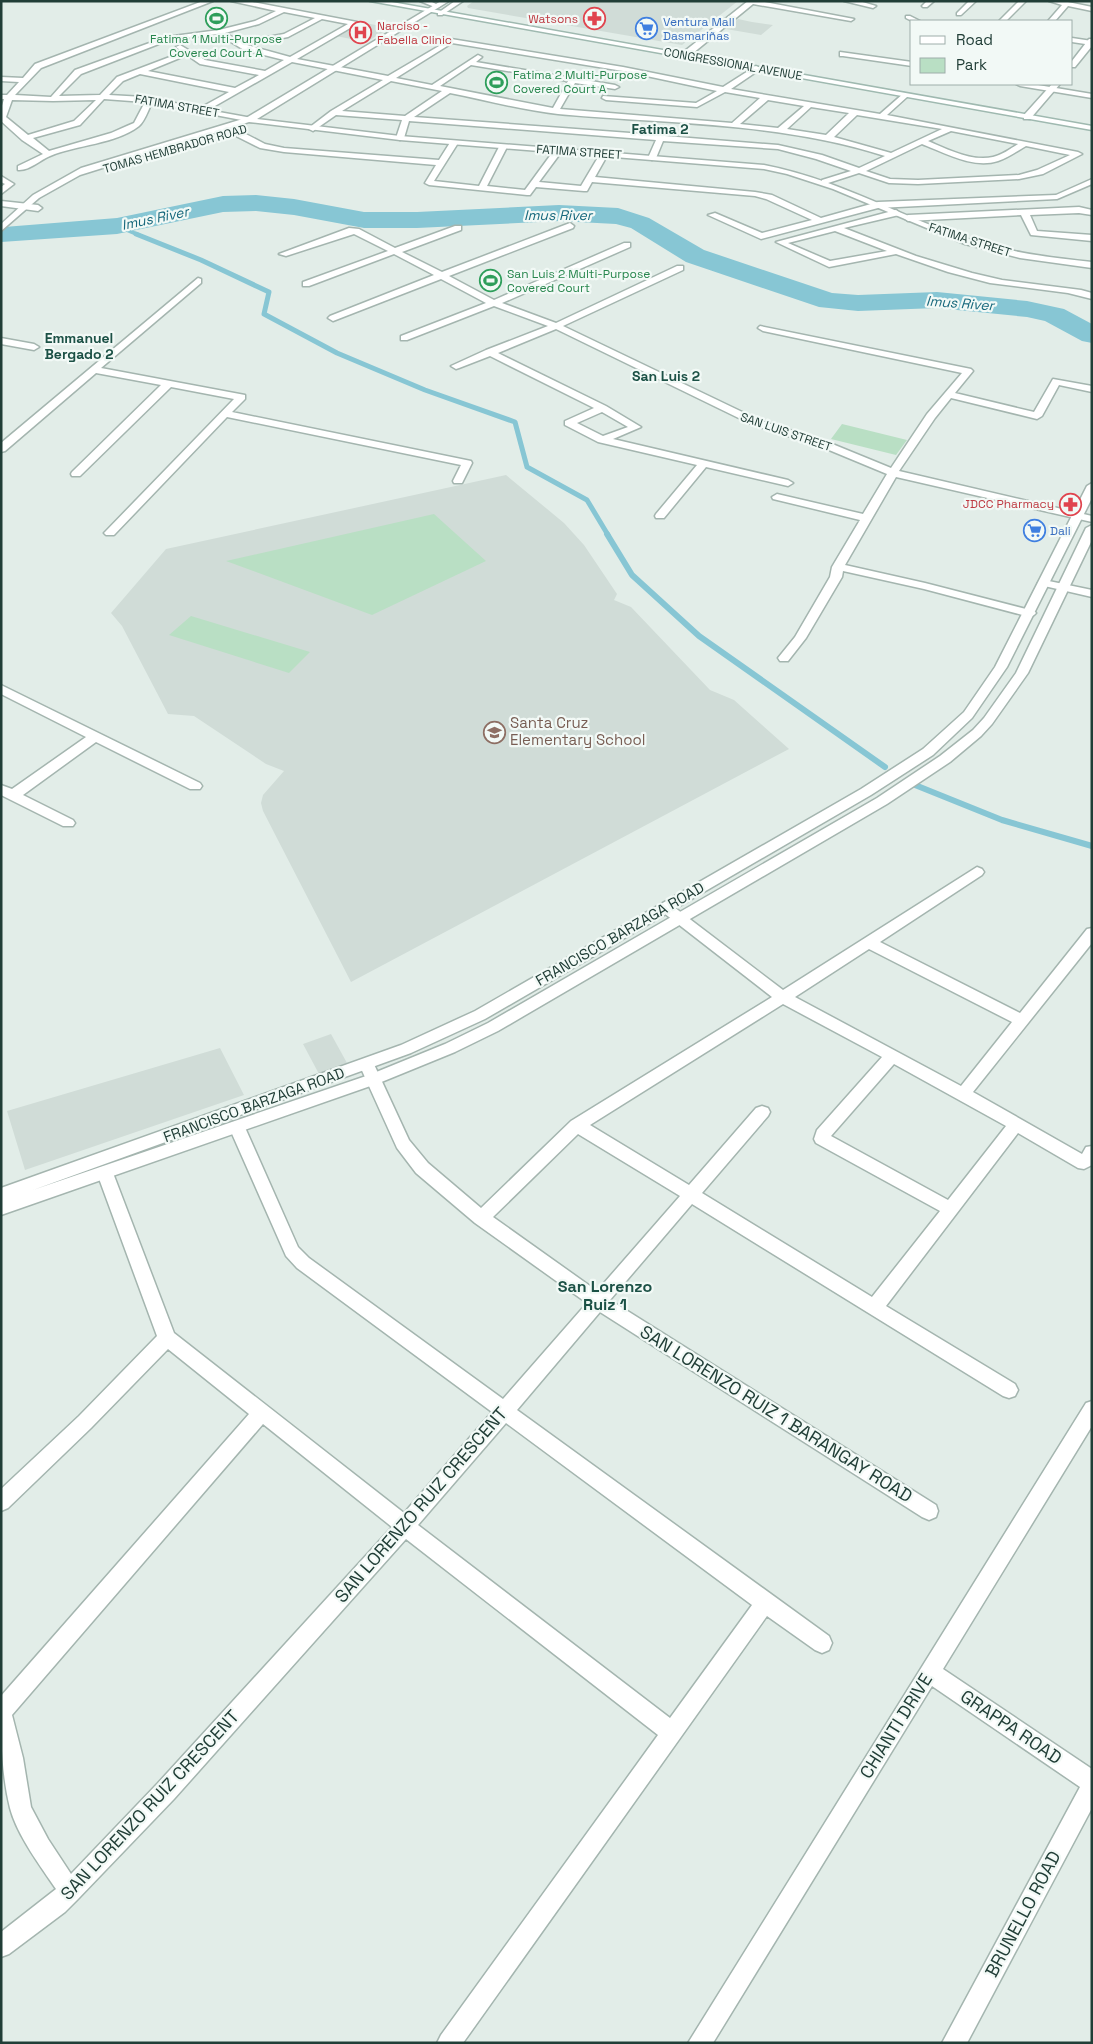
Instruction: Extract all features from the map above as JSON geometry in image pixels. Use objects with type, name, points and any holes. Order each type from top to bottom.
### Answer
[{"type":"street","points":[[48,154],[1,118],[5,97],[38,66],[154,28],[210,1]]},
{"type":"street","points":[[202,110],[355,23],[234,1]]},
{"type":"street","name":"CONGRESSIONAL AVENUE","points":[[374,1],[442,7]]},
{"type":"street","name":"TOMAS HEMBRADOR ROAD","points":[[1,228],[16,216],[24,206],[63,180],[84,170],[249,120],[442,7],[460,1]]},
{"type":"street","points":[[847,1],[873,6]]},
{"type":"street","points":[[959,14],[973,1]]},
{"type":"street","points":[[1003,20],[1023,1]]},
{"type":"street","points":[[1052,1],[1092,9]]},
{"type":"street","name":"CONGRESSIONAL AVENUE","points":[[406,2],[425,2],[442,7]]},
{"type":"street","name":"CONGRESSIONAL AVENUE","points":[[406,2],[442,7],[687,53],[1092,120]]},
{"type":"street","points":[[687,53],[752,2],[807,8],[851,18]]},
{"type":"street","points":[[1052,20],[1066,4]]},
{"type":"street","name":"TOMAS HEMBRADOR ROAD","points":[[316,90],[442,7]]},
{"type":"street","points":[[53,99],[78,72],[168,38],[219,32],[257,23],[283,10]]},
{"type":"street","points":[[239,44],[286,36],[321,17]]},
{"type":"street","points":[[908,17],[915,20]]},
{"type":"street","points":[[154,28],[186,53],[203,62],[267,74]]},
{"type":"street","points":[[219,32],[247,48],[292,60],[555,111],[629,118],[668,119],[780,131],[828,138],[890,155]]},
{"type":"street","points":[[1073,40],[1091,43]]},
{"type":"street","points":[[313,129],[334,113],[451,41],[623,69],[724,90],[950,128],[1078,154],[1040,172],[1019,177],[918,182],[889,181],[860,170],[778,147],[334,113]]},
{"type":"street","points":[[1073,64],[1091,43]]},
{"type":"street","points":[[434,87],[492,48]]},
{"type":"street","points":[[26,138],[77,123],[120,79],[136,71],[186,53]]},
{"type":"street","name":"CONGRESSIONAL AVENUE","points":[[687,53],[756,68],[1092,128]]},
{"type":"street","points":[[843,54],[908,64]]},
{"type":"street","points":[[471,63],[616,87]]},
{"type":"street","points":[[623,69],[616,87],[606,98],[697,105],[724,90],[756,68]]},
{"type":"street","points":[[136,71],[237,91]]},
{"type":"street","points":[[1,79],[25,80]]},
{"type":"street","points":[[555,111],[572,81]]},
{"type":"street","points":[[1037,85],[1054,86],[1092,96]]},
{"type":"street","points":[[1027,117],[1054,86]]},
{"type":"street","points":[[400,138],[406,120],[448,90]]},
{"type":"street","points":[[882,116],[904,95]]},
{"type":"street","name":"FATIMA STREET","points":[[5,97],[53,99],[102,97],[150,100],[249,120],[313,129],[454,143],[764,167],[789,171],[825,182],[951,236],[998,251],[1028,258],[1092,265]]},
{"type":"street","points":[[734,126],[766,97]]},
{"type":"street","points":[[21,168],[48,154],[114,135],[130,128],[137,124],[150,100]]},
{"type":"street","points":[[652,158],[662,138],[674,104]]},
{"type":"street","points":[[780,131],[810,104]]},
{"type":"street","points":[[828,138],[855,112]]},
{"type":"street","name":"TOMAS HEMBRADOR ROAD","points":[[61,191],[82,178],[105,169],[235,132],[278,114]]},
{"type":"street","points":[[825,182],[860,170],[950,128]]},
{"type":"street","points":[[235,132],[263,146],[284,150],[442,163]]},
{"type":"street","points":[[923,142],[980,179],[1057,197],[1092,181]]},
{"type":"street","points":[[454,143],[429,183],[526,193],[558,151]]},
{"type":"street","points":[[712,215],[761,236],[980,179],[994,160],[1024,144]]},
{"type":"street","points":[[482,188],[503,147]]},
{"type":"street","points":[[532,184],[584,189],[604,154]]},
{"type":"street","points":[[1,178],[6,184],[1,192]]},
{"type":"street","points":[[589,179],[755,194],[769,197],[819,220]]},
{"type":"street","points":[[1,203],[24,206]]},
{"type":"street","name":"TOMAS HEMBRADOR ROAD","points":[[16,216],[41,205],[24,206]]},
{"type":"street","points":[[908,218],[1025,214],[1079,210],[1092,205]]},
{"type":"street","points":[[1079,210],[1092,213]]},
{"type":"street","points":[[896,213],[780,242],[829,264],[896,251]]},
{"type":"street","points":[[1025,214],[1034,233],[1092,238]]},
{"type":"street","points":[[333,318],[444,277],[570,226]]},
{"type":"street","points":[[306,284],[458,228]]},
{"type":"street","points":[[838,229],[937,268],[1003,283],[1092,296]]},
{"type":"street","name":"SAN LUIS STREET","points":[[283,254],[353,230],[494,303],[556,326],[739,416],[821,443],[893,473],[1092,519]]},
{"type":"street","points":[[404,338],[494,303],[627,246]]},
{"type":"street","points":[[456,366],[556,326],[680,268]]},
{"type":"street","points":[[1,449],[198,281]]},
{"type":"street","points":[[763,328],[968,371],[932,416],[893,473],[838,567],[832,585],[800,638],[784,658]]},
{"type":"street","points":[[1,341],[34,347]]},
{"type":"street","points":[[489,352],[636,427],[602,440]]},
{"type":"street","points":[[94,370],[242,397],[110,534]]},
{"type":"street","points":[[949,394],[1037,416],[1056,381],[1092,389]]},
{"type":"street","points":[[76,474],[168,384]]},
{"type":"street","points":[[602,408],[569,423],[602,440],[788,483]]},
{"type":"street","points":[[226,414],[467,463],[458,481]]},
{"type":"street","points":[[1,435],[16,438]]},
{"type":"street","points":[[660,516],[704,463]]},
{"type":"street","name":"FRANCISCO BARZAGA ROAD","points":[[1,1208],[237,1126],[371,1071],[414,1046],[480,1015],[866,792],[928,752],[968,715],[1001,667],[1030,613],[1092,486]]},
{"type":"street","points":[[777,497],[866,518]]},
{"type":"street","name":"FRANCISCO BARZAGA ROAD","points":[[1,1195],[371,1071],[450,1048],[493,1027],[882,801],[944,759],[977,733],[988,721],[1022,673],[1092,528]]},
{"type":"street","points":[[838,567],[925,586],[1030,613]]},
{"type":"street","points":[[1044,583],[1092,594]]},
{"type":"street","points":[[1,689],[195,786]]},
{"type":"street","points":[[7,792],[96,736]]},
{"type":"street","points":[[7,792],[68,823]]},
{"type":"street","points":[[481,1218],[577,1125],[783,997],[977,872]]},
{"type":"street","points":[[665,907],[783,997],[963,1094],[1084,1163],[1092,1152]]},
{"type":"street","points":[[963,1094],[1092,933]]},
{"type":"street","points":[[868,942],[1021,1020]]},
{"type":"street","points":[[892,1056],[823,1134],[822,1139],[951,1209]]},
{"type":"street","points":[[371,1071],[404,1144],[422,1168],[481,1218],[599,1302]]},
{"type":"street","name":"SAN LORENZO RUIZ CRESCENT","points":[[1,1946],[57,1904],[166,1791],[405,1526],[762,1112]]},
{"type":"street","points":[[875,1307],[1016,1124]]},
{"type":"street","points":[[577,1125],[1009,1390]]},
{"type":"street","points":[[237,1126],[292,1251],[303,1263],[765,1603],[822,1642]]},
{"type":"street","points":[[105,1173],[167,1338],[405,1526],[671,1732]]},
{"type":"street","name":"SAN LORENZO RUIZ 1 BARANGAY ROAD","points":[[599,1302],[928,1511]]},
{"type":"street","points":[[1,1502],[85,1422],[167,1338]]},
{"type":"street","name":"CHIANTI DRIVE","points":[[700,2043],[1092,1409]]},
{"type":"street","points":[[70,1891],[40,1848],[21,1809],[13,1758],[1,1713],[261,1413]]},
{"type":"street","points":[[449,2043],[564,1886],[671,1732],[765,1603]]},
{"type":"street","name":"GRAPPA ROAD","points":[[930,1672],[1092,1784]]},
{"type":"street","name":"BRUNELLO ROAD","points":[[954,2043],[1092,1784]]},
{"type":"shaded area","name":"Ventura Mall Dasmariñas","points":[[474,1],[738,1],[682,45],[468,8],[467,6]]},
{"type":"shaded area","points":[[738,19],[773,25],[761,35],[726,29]]},
{"type":"shaded area","name":"Narciso - Fabella Clinic","points":[[360,22],[391,28],[366,42],[336,36]]},
{"type":"shaded area","name":"Santa Cruz Elementary School","points":[[506,475],[564,523],[584,545],[617,594],[614,600],[631,607],[710,690],[734,700],[789,749],[351,982],[263,811],[261,803],[263,795],[284,771],[266,764],[194,716],[168,714],[122,626],[111,613],[166,549]]},
{"type":"shaded area","points":[[331,1034],[347,1063],[319,1074],[303,1044]]},
{"type":"shaded area","points":[[220,1048],[244,1095],[25,1170],[7,1111]]},
{"type":"green space","points":[[842,424],[907,440],[896,455],[831,439]]},
{"type":"green space","points":[[434,514],[486,561],[372,615],[226,561]]},
{"type":"green space","points":[[191,616],[310,652],[289,673],[169,635]]},
{"type":"waterway","name":"Imus River","points":[[4,235],[117,226],[223,204],[256,203],[294,207],[364,220],[417,220],[559,213],[618,216],[640,223],[695,256],[829,301],[858,303],[937,300],[1027,309],[1054,315],[1092,335]]},
{"type":"waterway","points":[[117,226],[139,235]]},
{"type":"waterway","points":[[136,234],[201,260],[269,292],[264,314],[337,353],[425,390],[515,422],[527,467],[587,500],[608,535]]},
{"type":"waterway","points":[[607,534],[632,575],[699,636],[885,767]]},
{"type":"waterway","points":[[915,785],[1002,820],[1092,846]]},
{"type":"place","name":"Fatima 1 Multi-Purpose Covered Court A","points":[[216,18]]},
{"type":"place","name":"Watsons","points":[[594,19]]},
{"type":"place","name":"Ventura Mall Dasmariñas","points":[[647,29]]},
{"type":"place","name":"Narciso - Fabella Clinic","points":[[361,33]]},
{"type":"place","name":"Fatima 2 Multi-Purpose Covered Court A","points":[[497,82]]},
{"type":"place","name":"San Luis 2 Multi-Purpose Covered Court","points":[[491,281]]},
{"type":"place","name":"JDCC Pharmacy","points":[[1070,504]]},
{"type":"place","name":"Dali","points":[[1034,531]]},
{"type":"place","name":"Santa Cruz Elementary School","points":[[494,732]]},
{"type":"district","name":"Fatima 2","points":[[660,129]]},
{"type":"district","name":"Emmanuel Bergado 2","points":[[79,346]]},
{"type":"district","name":"San Luis 2","points":[[666,376]]},
{"type":"district","name":"San Lorenzo Ruiz 1","points":[[605,1295]]}]
